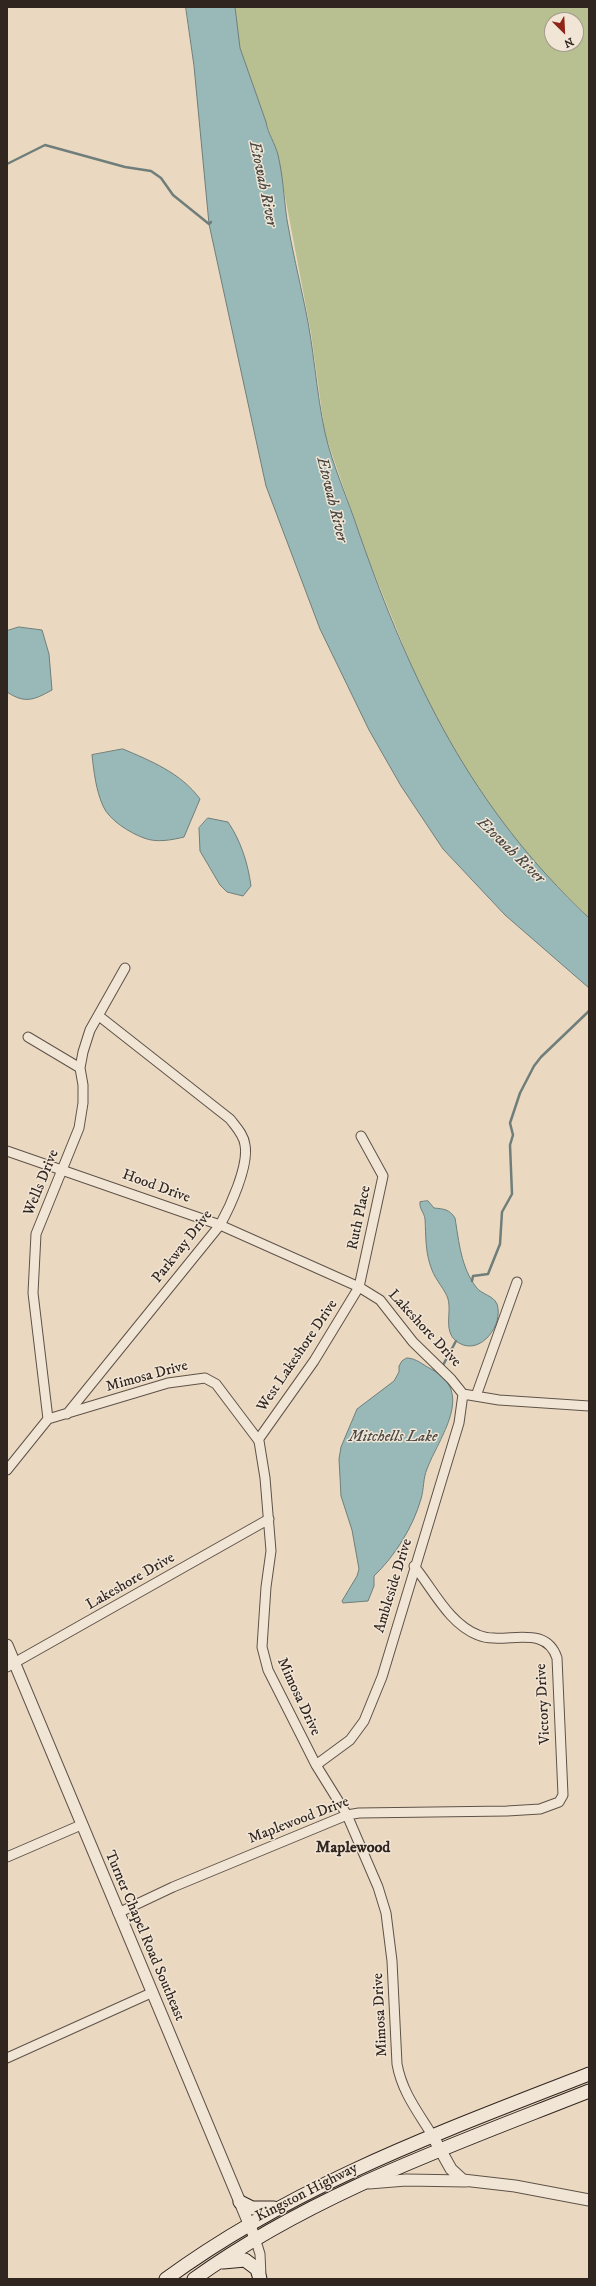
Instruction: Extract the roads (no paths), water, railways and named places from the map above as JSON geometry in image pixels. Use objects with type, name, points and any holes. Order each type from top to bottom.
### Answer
[{"type":"main road","name":"Kingston Highway","points":[[166,2279],[248,2224],[341,2175],[432,2135],[589,2074]]},
{"type":"main road","name":"Kingston Highway","points":[[194,2279],[255,2238],[357,2185],[442,2149],[589,2092]]},
{"type":"main road","points":[[240,2202],[252,2208],[278,2208]]},
{"type":"main road","points":[[217,2263],[239,2259],[245,2260],[257,2269],[260,2279]]},
{"type":"street","name":"Wells Drive","points":[[48,1418],[33,1293],[36,1234],[79,1128],[84,1085],[80,1068],[90,1030],[125,968]]},
{"type":"street","name":"Parkway Drive","points":[[67,1414],[220,1225],[227,1213],[245,1158],[246,1145],[230,1119],[99,1016]]},
{"type":"street","points":[[28,1037],[80,1068]]},
{"type":"street","name":"Ruth Place","points":[[359,1287],[383,1176],[361,1136]]},
{"type":"street","name":"Hood Drive","points":[[7,1151],[63,1169],[220,1225],[359,1287]]},
{"type":"street","points":[[476,1396],[517,1282]]},
{"type":"street","name":"Lakeshore Drive","points":[[359,1287],[380,1300],[413,1342],[451,1379],[463,1394]]},
{"type":"street","name":"West Lakeshore Drive","points":[[258,1440],[314,1361],[359,1287]]},
{"type":"street","name":"Mimosa Drive","points":[[48,1418],[67,1414],[168,1383],[205,1378],[216,1384],[258,1440],[265,1478],[271,1551],[265,1594],[262,1647],[268,1670],[316,1765],[347,1815],[375,1877],[386,1913],[392,1961],[397,2064],[400,2080],[410,2101],[432,2135]]},
{"type":"street","points":[[463,1394],[499,1400],[589,1406]]},
{"type":"street","name":"Ambleside Drive","points":[[316,1765],[350,1740],[364,1722],[382,1677],[414,1566],[459,1423],[463,1394]]},
{"type":"street","points":[[7,1470],[48,1418]]},
{"type":"street","name":"Lakeshore Drive","points":[[11,1666],[269,1519]]},
{"type":"street","name":"Victory Drive","points":[[414,1566],[460,1626],[479,1636],[539,1638],[553,1647],[556,1658],[563,1795],[559,1802],[550,1807]]},
{"type":"street","name":"Turner Chapel Road Southeast","points":[[7,1645],[11,1666],[82,1825],[151,1993],[255,2238]]},
{"type":"street","name":"Maplewood Drive","points":[[118,1913],[180,1884],[347,1815],[359,1813],[506,1812],[550,1807]]},
{"type":"street","points":[[7,1857],[82,1825]]},
{"type":"street","points":[[7,2058],[151,1993]]},
{"type":"street","points":[[432,2135],[442,2149],[454,2173],[466,2182]]},
{"type":"street","points":[[357,2185],[406,2180],[466,2182],[515,2186],[589,2200]]},
{"type":"street","points":[[255,2238],[260,2254],[260,2279]]},
{"type":"water","name":"Etowah River","points":[[186,7],[235,7],[240,48],[268,131],[278,155],[287,220],[308,322],[322,417],[328,445],[336,470],[379,588],[401,641],[424,692],[450,740],[478,787],[511,832],[547,876],[589,918],[589,988],[505,915],[443,849],[401,786],[369,730],[320,629],[266,486],[209,224],[194,66]]},
{"type":"water","points":[[19,627],[42,630],[49,654],[52,690],[30,699],[19,698],[7,692],[7,631]]},
{"type":"water","points":[[123,749],[155,763],[175,775],[200,799],[184,837],[159,841],[149,840],[120,825],[106,811],[97,788],[92,755]]},
{"type":"water","points":[[208,818],[228,822],[233,829],[246,861],[251,886],[243,896],[227,892],[220,885],[200,851],[199,828]]},
{"type":"water","points":[[428,1201],[434,1208],[446,1210],[455,1218],[461,1254],[467,1271],[478,1290],[493,1299],[497,1304],[498,1312],[494,1329],[483,1342],[475,1345],[467,1346],[459,1343],[454,1339],[449,1329],[448,1299],[433,1274],[427,1251],[425,1219],[420,1202]]},
{"type":"water","name":"Mitchells Lake","points":[[407,1358],[419,1362],[444,1379],[451,1390],[453,1402],[450,1416],[426,1472],[418,1510],[396,1550],[374,1576],[374,1586],[368,1601],[343,1603],[342,1601],[357,1576],[359,1569],[352,1530],[341,1496],[339,1459],[341,1447],[357,1409],[394,1381],[399,1372],[399,1366],[402,1361]]},
{"type":"waterway","points":[[7,164],[45,145],[125,167],[151,171],[161,178],[173,195],[209,224],[211,222]]},
{"type":"waterway","points":[[472,1281],[473,1276],[488,1274],[500,1244],[502,1212],[512,1194],[510,1145],[513,1135],[510,1123],[520,1093],[534,1066],[541,1057],[589,1011]]},
{"type":"waterway","points":[[442,1367],[456,1341]]},
{"type":"district","name":"Maplewood","points":[[353,1849]]}]
